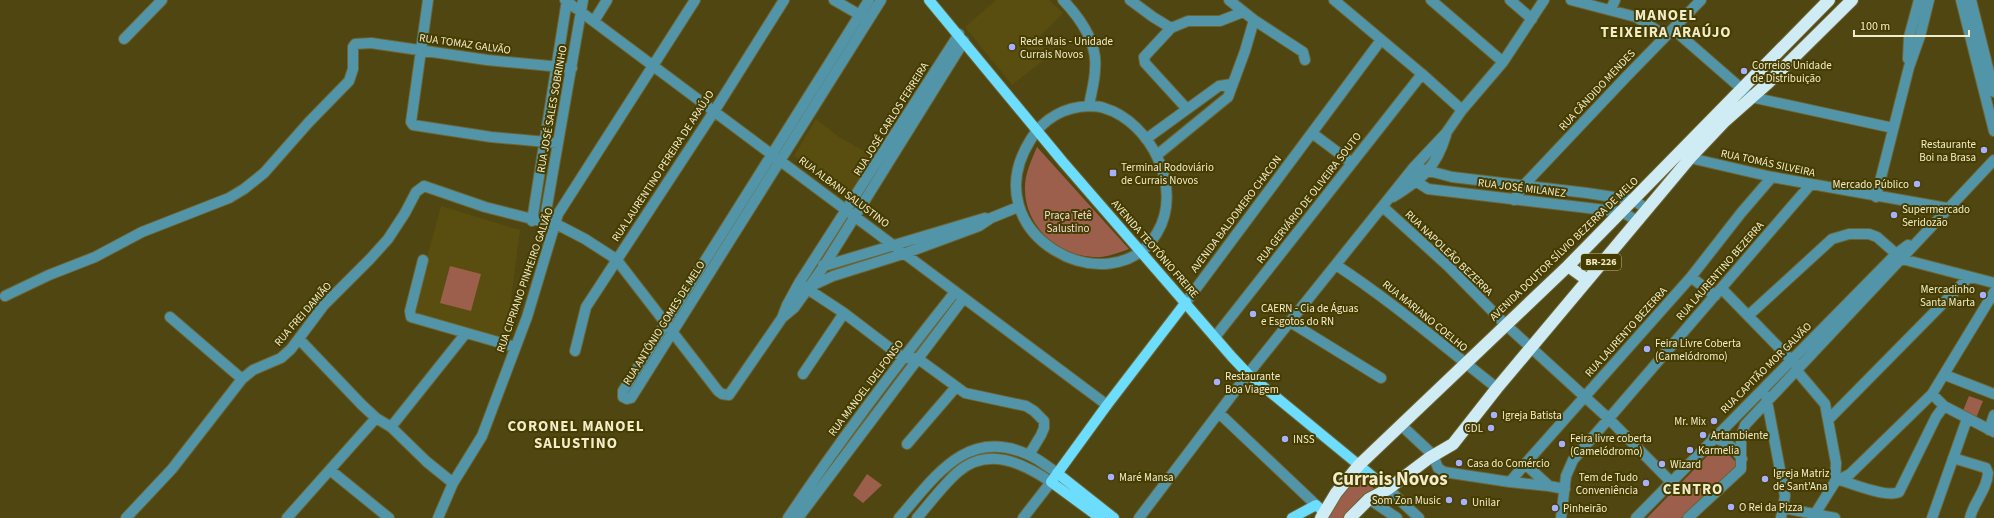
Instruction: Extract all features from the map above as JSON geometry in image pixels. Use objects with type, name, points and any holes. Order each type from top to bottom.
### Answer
[{"type":"highway","name":"AVENIDA DOUTOR SÍLVIO BEZERRA DE MELO","points":[[1320,512],[1359,465],[1505,324],[1568,266],[1633,200],[1686,154],[1703,137],[1746,93],[1802,28],[1829,0]]},
{"type":"highway","points":[[1829,0],[1840,12]]},
{"type":"highway","name":"AVENIDA DOUTOR SÍLVIO BEZERRA DE MELO","points":[[1746,93],[1768,83],[1852,0]]},
{"type":"highway","points":[[1802,28],[1812,39]]},
{"type":"highway","name":"AVENIDA DOUTOR SÍLVIO BEZERRA DE MELO","points":[[1350,518],[1369,499],[1388,489],[1433,455],[1453,444],[1586,279],[1646,209],[1686,154]]},
{"type":"highway","points":[[1568,266],[1586,279]]},
{"type":"main road","name":"AVENIDA TEOTÔNIO FREIRE","points":[[929,0],[1037,130],[1248,374],[1388,489]]},
{"type":"main road","name":"AVENIDA BALDOMERO CHACON","points":[[1051,482],[1107,405],[1186,302]]},
{"type":"main road","points":[[1057,473],[1114,518]]},
{"type":"main road","points":[[1051,482],[1100,518]]},
{"type":"main road","points":[[1292,518],[1320,512]]},
{"type":"street","points":[[124,40],[162,0]]},
{"type":"street","points":[[428,0],[411,122],[413,125],[443,130],[558,143]]},
{"type":"street","name":"RUA JOSÉ SALES SOBRINHO","points":[[532,220],[567,0]]},
{"type":"street","name":"RUA ALBANI SALUSTINO","points":[[567,0],[906,253],[963,299],[1107,405]]},
{"type":"street","name":"RUA JOSÉ SALES SOBRINHO","points":[[549,224],[558,143],[583,0]]},
{"type":"street","points":[[594,21],[607,0]]},
{"type":"street","name":"RUA CIPRIANO PINHEIRO GALVÃO","points":[[438,518],[453,484],[482,436],[527,317],[549,224],[568,198],[695,0]]},
{"type":"street","name":"RUA LAURENTINO PEREIRA DE ARAÚJO","points":[[575,351],[581,321],[586,307],[715,110],[784,0]]},
{"type":"street","points":[[834,0],[868,20]]},
{"type":"street","name":"RUA ANTÔNIO GOMES DE MELO","points":[[726,238],[747,194],[869,0]]},
{"type":"street","name":"RUA ANTÔNIO GOMES DE MELO","points":[[701,277],[673,332],[631,398],[627,399],[623,397],[623,391],[665,323],[701,277],[726,238],[756,200],[881,0]]},
{"type":"street","points":[[1063,0],[1075,12],[1088,34],[1093,48],[1096,68],[1088,106]]},
{"type":"street","points":[[1130,0],[1171,28]]},
{"type":"street","points":[[1334,0],[1422,74],[1462,110]]},
{"type":"street","points":[[1431,0],[1503,62]]},
{"type":"street","points":[[1510,0],[1532,19]]},
{"type":"street","points":[[1139,518],[1220,413],[1248,374],[1413,168],[1446,133],[1462,110],[1503,62],[1544,0]]},
{"type":"street","points":[[1571,0],[1613,5],[1670,33],[1746,93],[1893,128]]},
{"type":"street","name":"RUA CÂNDIDO MENDES","points":[[1514,200],[1523,186],[1701,0]]},
{"type":"street","points":[[1909,67],[1909,37],[1919,0]]},
{"type":"street","points":[[1876,197],[1909,67],[1920,36],[1929,0]]},
{"type":"street","points":[[1961,0],[1994,92]]},
{"type":"street","points":[[1971,0],[1994,131]]},
{"type":"street","points":[[1233,1],[1254,20],[1303,52],[1305,60]]},
{"type":"street","points":[[1187,109],[1144,61],[1144,57],[1171,28],[1188,21],[1220,21],[1244,12]]},
{"type":"street","points":[[1157,155],[1228,97],[1246,51],[1254,20]]},
{"type":"street","name":"RUA JOSÉ CARLOS FERREIRA","points":[[805,287],[824,266],[851,213],[961,37]]},
{"type":"street","name":"AVENIDA BALDOMERO CHACON","points":[[1186,302],[1381,40]]},
{"type":"street","name":"RUA TOMAZ GALVÃO","points":[[5,296],[49,275],[95,257],[148,230],[224,201],[244,189],[264,173],[349,80],[353,69],[353,47],[355,44],[371,43],[494,61],[572,68]]},
{"type":"street","points":[[827,67],[836,72]]},
{"type":"street","name":"RUA GERVÁRIO DE OLIVEIRA SOUTO","points":[[1215,337],[1422,74]]},
{"type":"street","points":[[1146,139],[1219,86],[1232,84]]},
{"type":"street","points":[[805,101],[814,107]]},
{"type":"street","points":[[1088,106],[1104,108],[1128,121],[1146,139],[1157,155],[1166,183],[1166,203],[1159,230],[1152,242],[1142,252],[1114,262],[1094,264],[1074,260],[1057,253],[1043,242],[1024,220],[1018,207],[1017,181],[1019,160],[1037,130],[1055,115],[1073,107],[1088,106]]},
{"type":"street","points":[[1312,133],[1352,163]]},
{"type":"street","points":[[1386,203],[1429,172],[1442,147],[1446,133]]},
{"type":"street","name":"RUA TOMÁS SILVEIRA","points":[[1686,154],[1772,177],[1876,197],[1947,208]]},
{"type":"street","name":"RUA CAPITÃO MOR GALVÃO","points":[[1742,459],[1742,430],[1745,425],[1798,369],[1843,314],[1994,160]]},
{"type":"street","points":[[1413,168],[1417,182]]},
{"type":"street","name":"RUA JOSÉ MILANEZ","points":[[1413,168],[1452,177],[1633,200],[1646,209]]},
{"type":"street","name":"RUA LAURENTO BEZERRA","points":[[1510,482],[1691,277],[1741,213],[1772,177]]},
{"type":"street","name":"RUA JOSÉ MILANEZ","points":[[1417,182],[1428,188],[1514,200],[1622,212],[1636,220]]},
{"type":"street","name":"RUA LAURENTINO BEZERRA","points":[[1561,518],[1568,469],[1572,460],[1811,184]]},
{"type":"street","name":"RUA FREI DAMIÃO","points":[[126,518],[172,469],[242,379],[253,370],[281,358],[299,339],[324,305],[370,259],[388,238],[406,213],[416,192],[424,186],[485,207],[532,220]]},
{"type":"street","points":[[747,194],[756,200]]},
{"type":"street","name":"RUA NAPOLEÃO BEZERRA","points":[[1386,203],[1505,324],[1608,418],[1671,482]]},
{"type":"street","points":[[805,287],[833,276],[906,253],[983,224],[991,218],[1018,207]]},
{"type":"street","name":"RUA JOSÉ CARLOS FERREIRA","points":[[673,332],[722,394],[732,394],[782,318],[794,308],[805,287],[815,260],[851,213]]},
{"type":"street","points":[[815,260],[824,266],[975,220],[991,218]]},
{"type":"street","points":[[532,220],[549,224],[585,239],[616,259],[673,332]]},
{"type":"street","points":[[1749,314],[1832,239],[1840,235],[1869,234],[1877,238],[1899,256],[1994,283]]},
{"type":"street","points":[[423,260],[410,311],[411,317],[515,347]]},
{"type":"street","name":"RUA MARIANO COELHO","points":[[1336,265],[1387,299],[1497,388]]},
{"type":"street","points":[[1691,277],[1719,292],[1749,314],[1791,359],[1823,399],[1836,463],[1838,481]]},
{"type":"street","points":[[1828,420],[1969,277]]},
{"type":"street","points":[[805,287],[910,358],[971,396],[1026,406],[1041,417],[1044,421],[1044,428],[1030,455]]},
{"type":"street","name":"RUA MANOEL IDELFONSO","points":[[804,502],[910,358],[955,292]]},
{"type":"street","points":[[1815,514],[1838,481],[1850,474],[1932,394],[1994,292]]},
{"type":"street","name":"RUA MANOEL IDELFONSO","points":[[804,502],[810,483],[910,358],[963,299]]},
{"type":"street","points":[[803,374],[844,313]]},
{"type":"street","name":"RUA CAPITÃO MOR GALVÃO","points":[[1638,517],[1791,359],[1843,314]]},
{"type":"street","points":[[170,317],[242,379]]},
{"type":"street","points":[[1290,322],[1381,378]]},
{"type":"street","points":[[391,427],[466,333]]},
{"type":"street","points":[[299,339],[376,418],[391,427],[427,462],[453,484]]},
{"type":"street","points":[[1942,379],[1994,394]]},
{"type":"street","points":[[1764,386],[1783,487],[1782,513],[1815,514],[1835,518]]},
{"type":"street","points":[[907,444],[956,387]]},
{"type":"street","points":[[1932,394],[1944,406],[1991,431],[1994,415]]},
{"type":"street","points":[[1838,481],[1889,494],[1899,492],[1936,417],[1944,406]]},
{"type":"street","points":[[1220,413],[1320,512]]},
{"type":"street","points":[[287,518],[376,418]]},
{"type":"street","points":[[1932,518],[1967,419]]},
{"type":"street","points":[[1400,425],[1433,455],[1438,468],[1450,475],[1565,489]]},
{"type":"street","points":[[1688,518],[1740,472],[1743,466],[1742,459],[1732,446],[1724,441],[1713,438]]},
{"type":"street","points":[[899,518],[939,472],[953,459],[969,450],[985,446],[1006,447],[1030,455],[1057,473]]},
{"type":"street","points":[[917,518],[958,471],[974,462],[992,458],[1012,461],[1031,468],[1051,482]]},
{"type":"street","points":[[1953,458],[1986,468],[1988,473],[1979,501],[1970,518]]},
{"type":"street","points":[[1525,464],[1549,486]]},
{"type":"street","points":[[330,470],[389,518]]},
{"type":"street","name":"AVENIDA BALDOMERO CHACON","points":[[1023,518],[1051,482]]},
{"type":"street","points":[[1388,489],[1419,518]]},
{"type":"street","points":[[1369,499],[1397,518]]},
{"type":"street","points":[[788,518],[804,502]]},
{"type":"street","points":[[798,518],[804,502]]},
{"type":"shaded area","name":"Rede Mais - Unidade Currais Novos","points":[[996,0],[1049,0],[1063,13],[1036,40],[1050,55],[1012,85],[965,27]]},
{"type":"shaded area","points":[[816,119],[839,137],[880,160],[846,197],[794,156]]},
{"type":"shaded area","points":[[441,206],[520,230],[505,344],[410,320]]},
{"type":"green space","name":"Praça Tetê Salustino","points":[[1037,147],[1129,249],[1107,256],[1093,257],[1068,251],[1056,245],[1046,237],[1031,216],[1025,191],[1030,163]]},
{"type":"green space","points":[[450,266],[481,274],[471,311],[440,303]]},
{"type":"green space","points":[[1969,396],[1983,401],[1976,418],[1962,413]]},
{"type":"green space","points":[[1720,446],[1739,465],[1739,468],[1681,518],[1647,518],[1716,447]]},
{"type":"green space","points":[[867,474],[882,485],[863,503],[853,495]]},
{"type":"green space","points":[[1360,477],[1377,491],[1359,499],[1343,518],[1328,518],[1345,489],[1354,480]]},
{"type":"place","name":"Rede Mais - Unidade Currais Novos","points":[[1012,47]]},
{"type":"place","name":"Correios Unidade de Distribuição","points":[[1744,71]]},
{"type":"place","name":"Restaurante Boi na Brasa","points":[[1984,150]]},
{"type":"place","name":"Terminal Rodoviário de Currais Novos","points":[[1113,173]]},
{"type":"place","name":"Mercado Público","points":[[1917,184]]},
{"type":"place","name":"Supermercado Seridozão","points":[[1894,215]]},
{"type":"place","name":"Mercadinho Santa Marta","points":[[1983,295]]},
{"type":"place","name":"CAERN - Cia de Águas e Esgotos do RN","points":[[1253,314]]},
{"type":"place","name":"Feira Livre Coberta (Camelódromo)","points":[[1647,349]]},
{"type":"place","name":"Restaurante Boa Viagem","points":[[1217,382]]},
{"type":"place","name":"Igreja Batista","points":[[1494,415]]},
{"type":"place","name":"Mr. Mix","points":[[1714,421]]},
{"type":"place","name":"CDL","points":[[1491,428]]},
{"type":"place","name":"Artambiente","points":[[1703,435]]},
{"type":"place","name":"INSS","points":[[1285,439]]},
{"type":"place","name":"Feira livre coberta (Camelódromo)","points":[[1562,444]]},
{"type":"place","name":"Karmelia","points":[[1690,450]]},
{"type":"place","name":"Casa do Comércio","points":[[1459,463]]},
{"type":"place","name":"Wizard","points":[[1662,464]]},
{"type":"place","name":"Maré Mansa","points":[[1111,477]]},
{"type":"place","name":"Igreja Matriz de Sant'Ana","points":[[1765,479]]},
{"type":"place","name":"Tem de Tudo Conveniência","points":[[1646,483]]},
{"type":"place","name":"Som Zon Music","points":[[1449,500]]},
{"type":"place","name":"Unilar","points":[[1464,502]]},
{"type":"place","name":"O Rei da Pizza","points":[[1731,507]]},
{"type":"place","name":"Pinheirão","points":[[1555,508]]},
{"type":"district","name":"MANOEL TEIXEIRA ARAÚJO","points":[[1666,24]]},
{"type":"district","name":"CORONEL MANOEL SALUSTINO","points":[[576,434]]},
{"type":"district","name":"Currais Novos","points":[[1390,479]]},
{"type":"district","name":"CENTRO","points":[[1693,489]]}]
